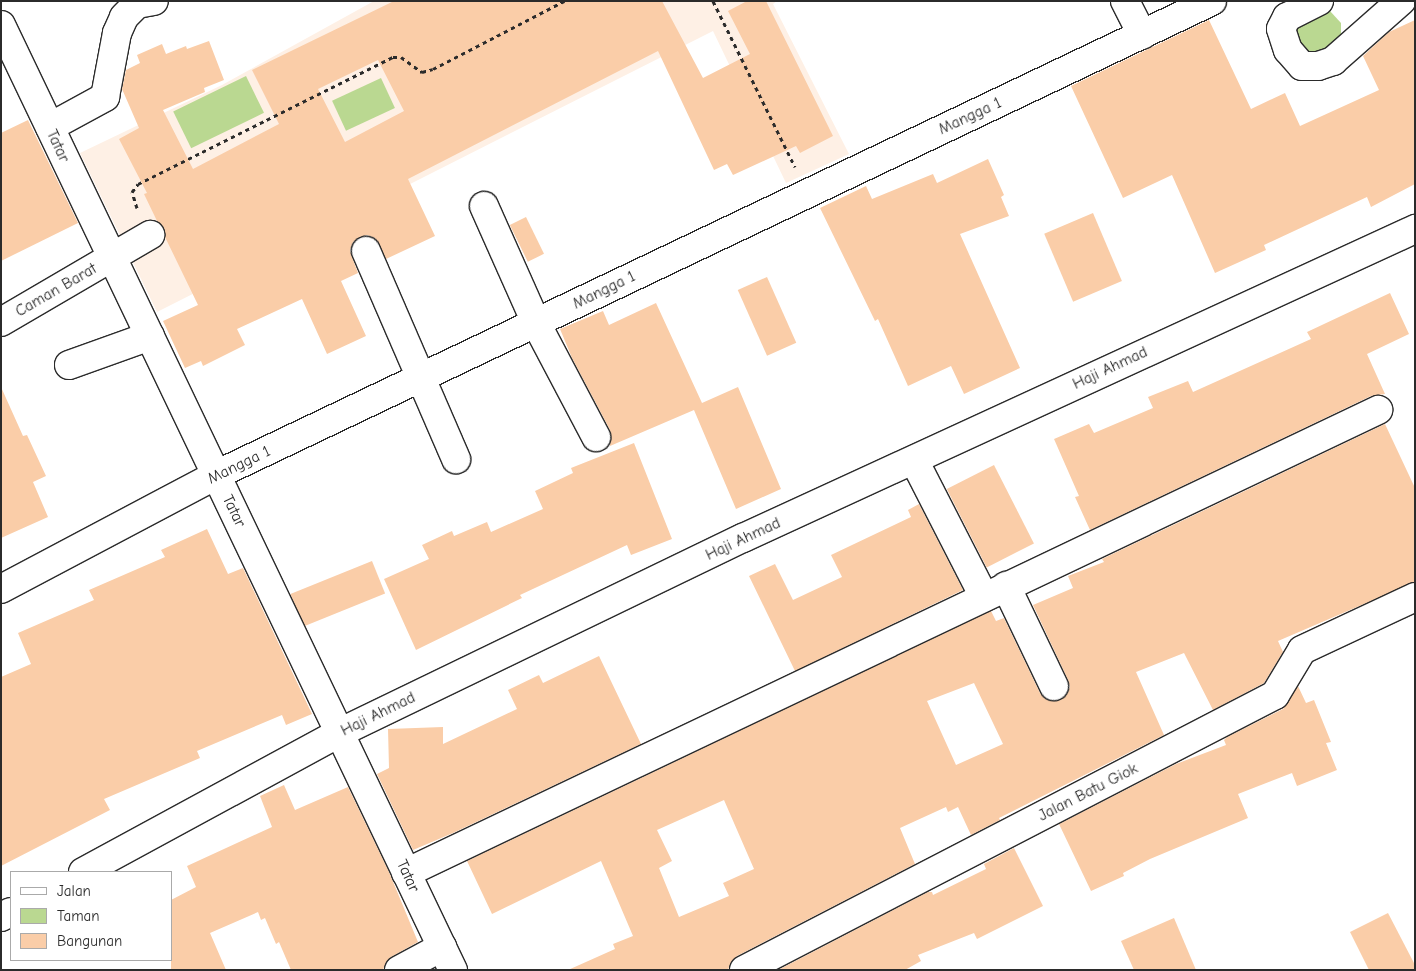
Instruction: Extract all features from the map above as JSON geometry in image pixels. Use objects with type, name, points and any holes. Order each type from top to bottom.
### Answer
[{"type":"street","points":[[50,128],[105,97],[117,33],[124,17],[137,4],[154,1]]},
{"type":"street","points":[[1124,1],[1142,34]]},
{"type":"street","points":[[1319,1],[1287,17],[1281,29],[1288,50],[1302,66],[1318,66],[1334,61],[1402,1]]},
{"type":"street","name":"Mangga 1","points":[[1,589],[216,475],[1142,34],[1198,4]]},
{"type":"street","name":"Tatar","points":[[1,25],[448,958]]},
{"type":"street","points":[[484,206],[536,323],[596,437]]},
{"type":"street","name":"Haji Ahmad","points":[[85,871],[341,732],[743,538],[1415,229]]},
{"type":"street","name":"Caman Barat","points":[[1,322],[150,235]]},
{"type":"street","points":[[366,251],[456,459]]},
{"type":"street","points":[[69,365],[150,336]]},
{"type":"street","points":[[406,873],[1378,410]]},
{"type":"street","points":[[914,460],[1054,686]]},
{"type":"street","name":"Jalan Batu Giok","points":[[744,970],[1275,695],[1302,650],[1415,597]]},
{"type":"street","points":[[399,970],[448,958]]},
{"type":"path","points":[[150,235],[132,198],[132,192],[138,184],[393,58],[401,57],[422,72],[433,69],[564,1]]},
{"type":"path","points":[[713,1],[797,170],[804,195]]},
{"type":"shaded area","points":[[374,1],[777,1],[773,4],[849,154],[786,183],[713,31],[157,312],[80,153],[222,85]]},
{"type":"green space","points":[[1322,8],[1330,11],[1341,23],[1341,39],[1331,51],[1309,53],[1298,43],[1295,29],[1297,22]]},
{"type":"green space","points":[[246,76],[264,113],[191,148],[173,112]]},
{"type":"green space","points":[[381,78],[395,108],[346,131],[332,101]]},
{"type":"building","points":[[394,1],[662,1],[703,78],[750,54],[728,11],[747,1],[766,1],[833,136],[800,153],[796,146],[733,175],[727,164],[714,170],[658,51],[408,179],[435,236],[386,259],[375,238],[367,235],[353,242],[350,250],[358,273],[341,281],[366,336],[327,354],[302,299],[237,329],[245,345],[203,366],[201,361],[185,368],[163,321],[198,305],[165,237],[164,228],[157,221],[144,194],[147,193],[119,139],[139,128],[122,89],[126,70],[140,63],[137,55],[162,44],[166,54],[186,46],[187,49],[209,41],[224,80],[204,88],[205,92],[163,110],[193,169],[279,124],[252,70]],"holes":[[[378,60],[404,111],[345,142],[318,89]]]},
{"type":"building","points":[[1209,20],[1251,109],[1285,93],[1300,126],[1379,90],[1363,56],[1389,32],[1415,20],[1415,184],[1371,207],[1367,197],[1264,245],[1266,250],[1215,273],[1172,175],[1123,198],[1071,86]]},
{"type":"building","points":[[28,120],[78,223],[1,261],[1,133]]},
{"type":"building","points":[[988,159],[1004,195],[1001,197],[1009,216],[960,234],[1020,368],[964,394],[951,366],[908,386],[878,319],[875,321],[820,208],[866,186],[872,199],[933,174],[937,183]]},
{"type":"building","points":[[1093,213],[1122,281],[1073,302],[1044,234]]},
{"type":"building","points":[[526,217],[544,254],[528,262],[510,225]]},
{"type":"building","points":[[767,277],[796,343],[767,356],[738,290]]},
{"type":"building","points":[[1390,293],[1409,334],[1367,354],[1385,394],[1371,396],[1090,530],[1075,497],[1079,496],[1054,439],[1089,424],[1094,433],[1153,408],[1148,397],[1188,381],[1193,392],[1311,339],[1307,332]]},
{"type":"building","points":[[656,303],[702,403],[738,387],[781,489],[736,509],[694,410],[610,446],[610,430],[572,358],[560,329],[603,311],[609,325]]},
{"type":"building","points":[[1,387],[23,436],[27,435],[46,476],[33,482],[48,517],[1,538]]},
{"type":"building","points":[[1385,424],[1415,488],[1415,582],[1278,641],[1283,652],[1264,683],[1213,710],[1184,653],[1136,672],[1164,735],[999,818],[1000,820],[971,835],[958,807],[948,812],[946,807],[900,828],[915,864],[737,956],[731,962],[728,970],[568,970],[615,949],[613,944],[633,936],[601,861],[492,914],[467,861],[991,611],[996,621],[1004,618],[1040,693],[1046,699],[1052,701],[1061,700],[1067,694],[1070,687],[1068,680],[1033,605],[1073,588],[1068,576],[1104,562],[1102,559]],"holes":[[[974,683],[1003,744],[956,765],[927,701]],[[724,800],[754,869],[723,883],[729,896],[679,917],[659,868],[672,861],[657,830]]]},
{"type":"building","points":[[634,443],[672,539],[631,555],[627,545],[520,595],[522,598],[416,650],[384,579],[429,559],[422,545],[452,531],[454,536],[487,522],[491,532],[543,509],[535,491],[573,473],[571,468]]},
{"type":"building","points":[[994,465],[1034,543],[987,567],[947,489]]},
{"type":"building","points":[[919,504],[963,590],[795,671],[749,576],[775,564],[793,600],[842,577],[831,555],[911,517],[908,510]]},
{"type":"building","points":[[207,529],[228,574],[243,568],[312,714],[286,725],[282,715],[197,751],[200,758],[104,799],[110,810],[1,866],[1,677],[31,664],[18,633],[94,600],[89,590],[165,557],[161,550]]},
{"type":"building","points":[[372,561],[385,593],[304,626],[290,594]]},
{"type":"building","points":[[599,656],[641,744],[413,850],[377,774],[389,768],[388,729],[443,727],[443,744],[517,709],[508,690],[539,675],[543,683]]},
{"type":"building","points":[[1298,686],[1306,703],[1314,700],[1331,742],[1326,743],[1337,770],[1297,786],[1292,773],[1238,794],[1248,818],[1150,859],[1123,873],[1124,876],[1091,891],[1059,824],[1176,764],[1226,745],[1224,740],[1227,737],[1283,709]]},
{"type":"building","points":[[284,785],[295,810],[348,787],[389,872],[418,942],[391,957],[386,962],[383,970],[291,970],[279,942],[276,944],[265,918],[261,920],[258,912],[210,933],[226,970],[171,970],[172,899],[196,887],[187,866],[272,827],[260,796]]},
{"type":"building","points":[[1014,848],[1043,906],[977,939],[974,933],[918,955],[921,961],[905,970],[778,970],[928,892],[932,892],[933,895],[986,869],[984,864]]},
{"type":"building","points":[[1388,913],[1415,965],[1415,970],[1369,970],[1350,932]]},
{"type":"building","points":[[1174,918],[1196,970],[1134,970],[1121,941]]}]
